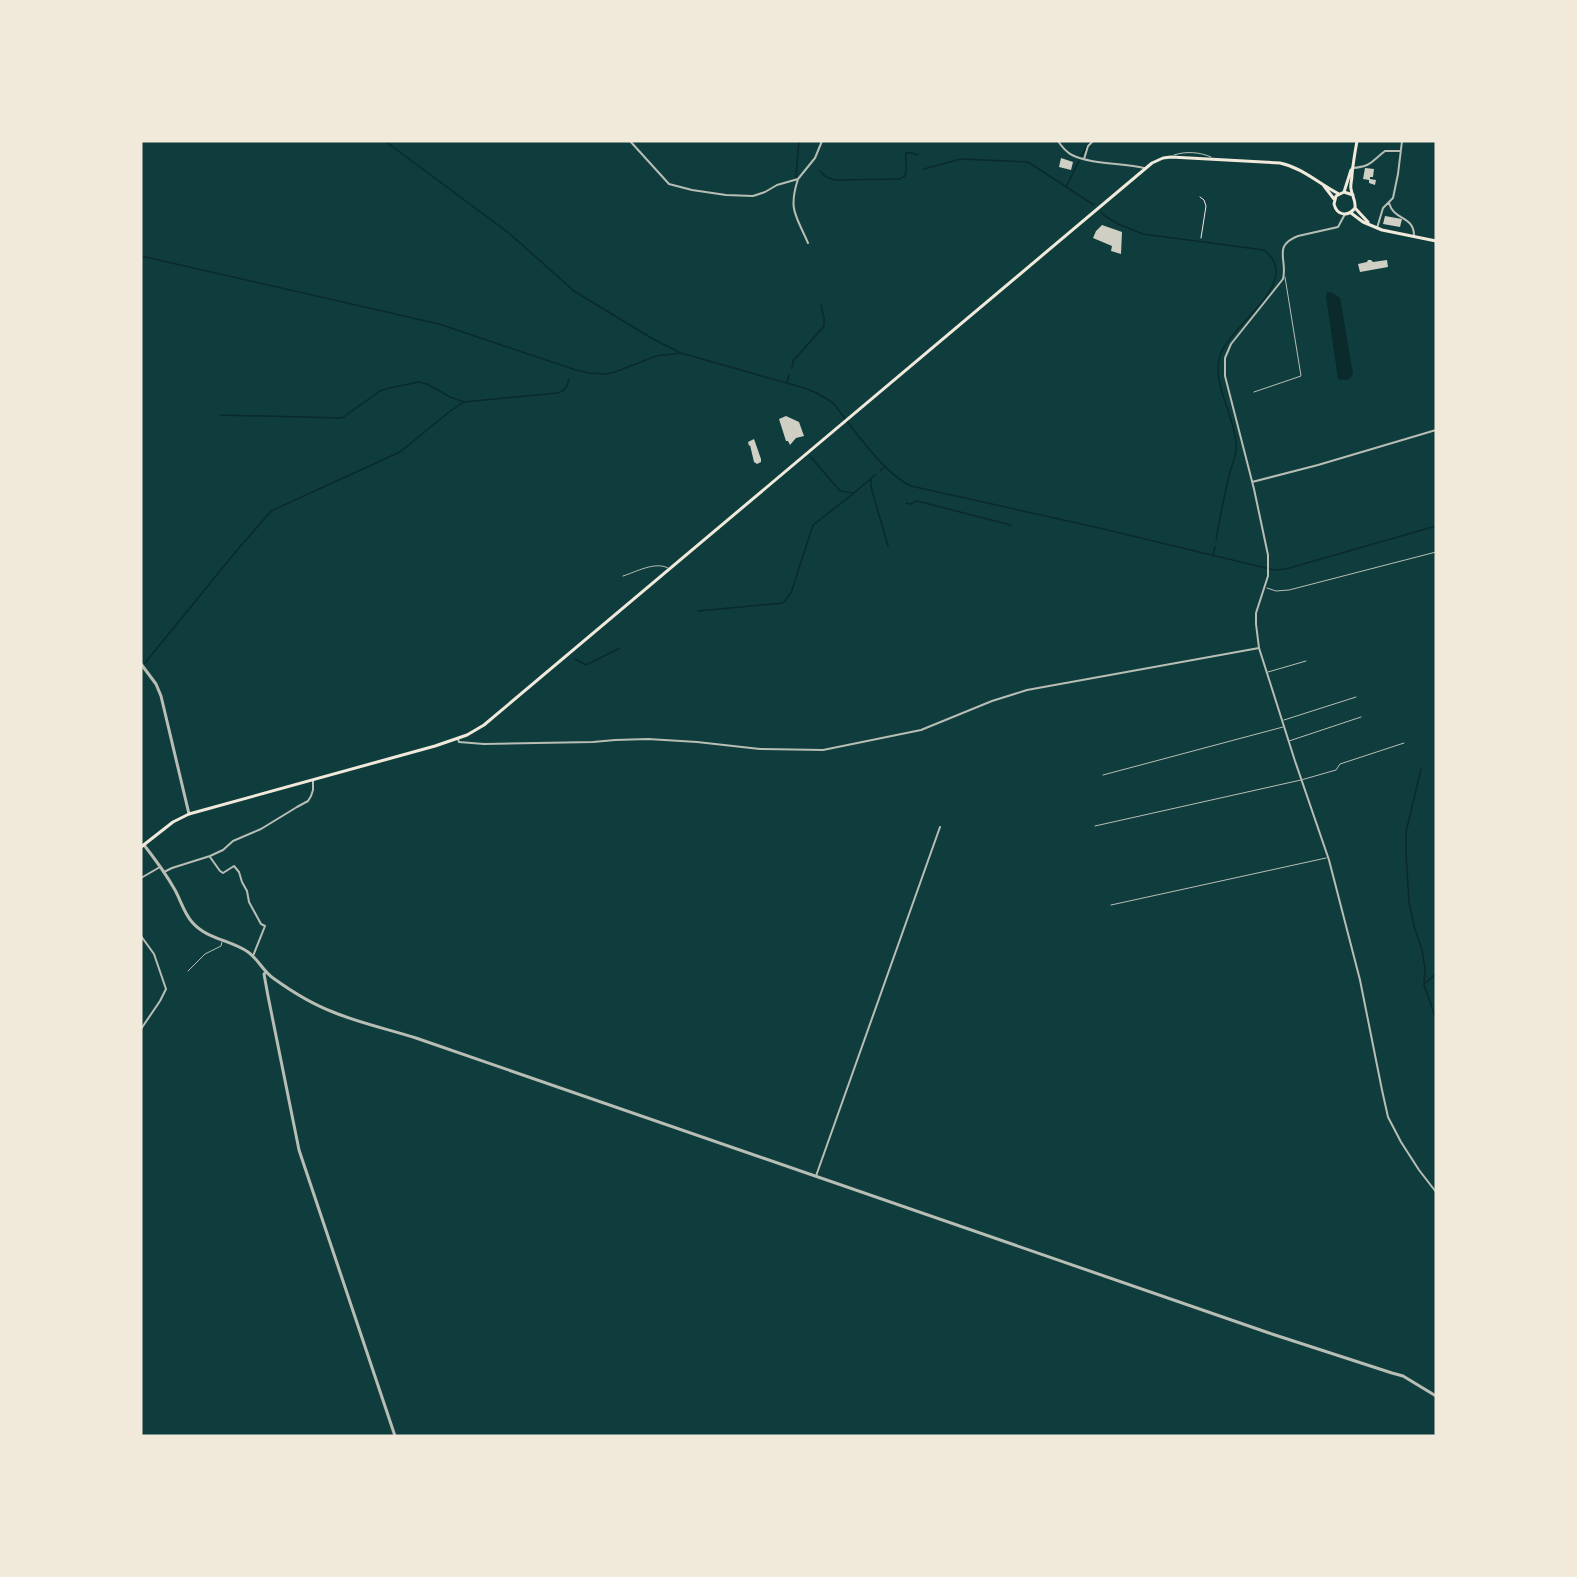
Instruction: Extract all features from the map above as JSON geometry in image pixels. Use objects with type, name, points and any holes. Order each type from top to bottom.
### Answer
[{"type":"main road","points":[[1324,186],[1334,199],[1337,212],[1350,213],[1355,208],[1356,201],[1351,190],[1357,141]]},
{"type":"main road","points":[[142,846],[172,822],[189,814],[458,739],[474,732],[493,719],[1144,168],[1158,160],[1171,157],[1272,162],[1303,171],[1324,186],[1353,195]]},
{"type":"main road","points":[[1334,199],[1341,193],[1352,168]]},
{"type":"main road","points":[[1355,208],[1370,224]]},
{"type":"main road","points":[[1350,213],[1377,228],[1436,241]]},
{"type":"street","points":[[630,141],[669,184],[692,190],[753,196],[777,185],[798,179]]},
{"type":"street","points":[[808,243],[794,211],[792,200],[798,179],[815,158],[822,141]]},
{"type":"street","points":[[1058,141],[1065,150],[1082,159],[1144,168]]},
{"type":"street","points":[[1082,159],[1093,141]]},
{"type":"street","points":[[1377,228],[1383,208],[1393,198],[1402,141]]},
{"type":"street","points":[[1352,168],[1372,163],[1385,151],[1400,151]]},
{"type":"street","points":[[1389,203],[1393,213],[1413,228],[1414,237]]},
{"type":"street","points":[[1337,212],[1341,222]]},
{"type":"street","points":[[1345,214],[1340,226],[1298,236],[1287,242],[1282,253],[1284,275],[1231,344],[1225,358],[1225,376],[1252,482],[1269,563],[1268,576],[1258,604],[1256,621],[1259,648],[1328,857],[1360,980],[1388,1117],[1401,1142],[1436,1192]]},
{"type":"street","points":[[1252,482],[1320,465],[1436,430]]},
{"type":"street","points":[[458,739],[459,742],[465,744],[484,744],[648,739],[760,749],[823,750],[927,728],[992,701],[1027,690],[1259,648]]},
{"type":"street","points":[[141,664],[156,684],[161,696],[189,814]]},
{"type":"street","points":[[164,872],[172,867],[223,850],[233,841],[261,829],[308,801],[313,790],[313,780]]},
{"type":"street","points":[[816,1176],[939,827]]},
{"type":"street","points":[[142,846],[164,872],[193,924],[206,933],[247,951],[254,956],[266,972],[304,998],[329,1011],[424,1041],[1287,1339],[1392,1372],[1436,1396]]},
{"type":"street","points":[[210,856],[220,871],[224,873],[234,866],[239,872],[248,891],[249,902],[261,924],[265,926],[254,956]]},
{"type":"street","points":[[141,878],[160,867]]},
{"type":"street","points":[[141,936],[154,954],[166,989],[141,1029]]},
{"type":"street","points":[[266,972],[264,974],[299,1150],[395,1436]]},
{"type":"lane","points":[[1254,392],[1301,376],[1284,275]]},
{"type":"lane","points":[[1265,587],[1276,591],[1289,590],[1436,552]]},
{"type":"lane","points":[[623,576],[664,565],[670,569]]},
{"type":"lane","points":[[1266,672],[1306,661]]},
{"type":"lane","points":[[1282,721],[1356,697]]},
{"type":"lane","points":[[1289,741],[1361,717]]},
{"type":"lane","points":[[1104,775],[1284,727]]},
{"type":"lane","points":[[1095,826],[1302,780],[1336,770],[1340,764],[1404,743]]},
{"type":"lane","points":[[1111,905],[1328,857]]},
{"type":"lane","points":[[188,971],[205,954],[221,946],[223,941]]},
{"type":"path","points":[[1200,197],[1206,206],[1201,238]]},
{"type":"water","points":[[1327,292],[1340,298],[1353,374],[1347,380],[1338,379]]},
{"type":"building","points":[[1061,158],[1073,162],[1071,170],[1059,167]]},
{"type":"building","points":[[1365,168],[1374,169],[1373,177],[1370,179],[1376,180],[1375,185],[1363,179]]},
{"type":"building","points":[[1385,216],[1402,219],[1400,227],[1383,224]]},
{"type":"building","points":[[1102,225],[1122,232],[1121,254],[1111,251],[1112,246],[1093,238]]},
{"type":"building","points":[[1368,260],[1373,262],[1387,260],[1388,267],[1360,272],[1358,264]]},
{"type":"building","points":[[786,416],[799,422],[804,436],[796,438],[790,445],[786,441],[779,419]]},
{"type":"building","points":[[754,439],[761,459],[761,462],[757,464],[754,462],[748,442]]},
{"type":"waterway","points":[[385,141],[510,234],[574,291],[653,339],[681,353]]},
{"type":"waterway","points":[[796,177],[799,141]]},
{"type":"waterway","points":[[1081,156],[1090,141]]},
{"type":"waterway","points":[[820,171],[826,177],[835,180],[899,179],[906,173],[906,153],[918,155]]},
{"type":"waterway","points":[[924,169],[961,159],[1028,162],[1094,205]]},
{"type":"waterway","points":[[1066,187],[1079,161]]},
{"type":"waterway","points":[[1101,212],[1118,224],[1143,234],[1264,250],[1274,262],[1276,276],[1271,289],[1226,344],[1220,356],[1219,378],[1235,435],[1236,449],[1216,540]]},
{"type":"waterway","points":[[141,256],[439,324],[588,373],[606,374],[656,356],[681,353],[817,393],[833,403],[879,461],[900,480],[911,486],[1274,570],[1286,569],[1436,526]]},
{"type":"waterway","points":[[792,368],[793,361],[824,326],[821,305]]},
{"type":"waterway","points":[[787,382],[789,375]]},
{"type":"waterway","points":[[145,663],[271,511],[400,452],[464,402],[557,393],[565,388],[569,379]]},
{"type":"waterway","points":[[220,415],[342,418],[380,391],[419,382],[464,402]]},
{"type":"waterway","points":[[810,456],[840,491],[854,493],[875,475]]},
{"type":"waterway","points":[[880,471],[884,467]]},
{"type":"waterway","points":[[871,480],[888,546]]},
{"type":"waterway","points":[[698,611],[783,603],[791,593],[813,525],[854,493]]},
{"type":"waterway","points":[[906,503],[917,501],[1011,525]]},
{"type":"waterway","points":[[1213,556],[1215,547]]},
{"type":"waterway","points":[[575,659],[586,665],[620,648]]},
{"type":"waterway","points":[[1421,769],[1406,832],[1406,854],[1409,902],[1422,950],[1425,968],[1424,985],[1436,1019]]},
{"type":"waterway","points":[[1425,983],[1436,974]]}]
